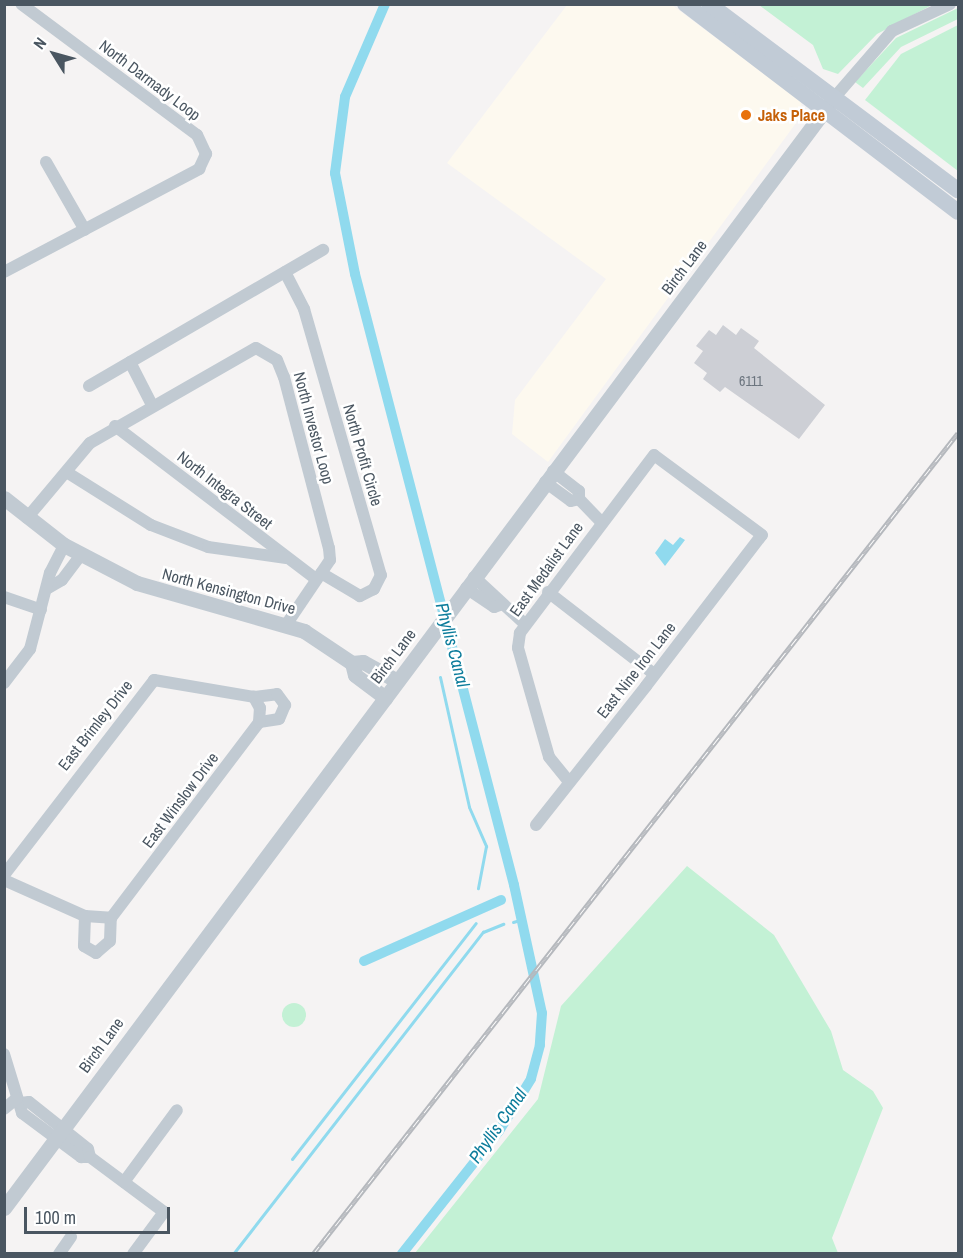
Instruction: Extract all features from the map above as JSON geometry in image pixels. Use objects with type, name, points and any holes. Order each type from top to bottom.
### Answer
[{"type":"main road","points":[[685,4],[958,190]]},
{"type":"main road","points":[[709,4],[958,212]]},
{"type":"street","name":"North Darmady Loop","points":[[4,272],[199,169],[206,153],[196,135],[21,4]]},
{"type":"street","points":[[829,104],[892,31],[950,4]]},
{"type":"street","name":"Birch Lane","points":[[4,1208],[829,104]]},
{"type":"street","points":[[46,162],[84,230]]},
{"type":"street","points":[[89,386],[323,250]]},
{"type":"street","name":"North Profit Circle","points":[[285,272],[304,309],[381,575],[374,589],[360,596],[318,576]]},
{"type":"street","name":"North Investor Loop","points":[[27,518],[68,473],[90,443],[115,426],[243,352],[256,348],[277,360],[329,548],[330,560],[286,625]]},
{"type":"street","points":[[130,362],[152,405]]},
{"type":"street","name":"North Integra Street","points":[[115,426],[286,558],[318,576]]},
{"type":"street","name":"East Medalist Lane","points":[[569,782],[549,757],[518,648],[525,624],[654,454],[762,535]]},
{"type":"street","points":[[68,473],[142,520],[208,547],[286,558]]},
{"type":"street","points":[[549,477],[579,491],[579,499],[601,522]]},
{"type":"street","name":"North Kensington Drive","points":[[4,498],[27,518],[81,555],[167,595],[304,631],[352,663],[363,662],[397,681]]},
{"type":"street","name":"East Nine Iron Lane","points":[[536,825],[762,535]]},
{"type":"street","points":[[4,684],[30,649],[48,588],[64,545]]},
{"type":"street","points":[[48,588],[62,580],[81,555]]},
{"type":"street","points":[[466,588],[501,598],[500,605],[525,624]]},
{"type":"street","points":[[548,592],[654,674]]},
{"type":"street","points":[[4,597],[41,610]]},
{"type":"street","name":"North Kensington Drive","points":[[352,663],[355,675],[385,698]]},
{"type":"street","name":"East Brimley Drive","points":[[4,874],[154,680],[254,697]]},
{"type":"street","points":[[277,694],[285,705],[279,719],[259,722],[260,708],[254,697],[277,694]]},
{"type":"street","name":"East Winslow Drive","points":[[111,918],[259,722]]},
{"type":"street","points":[[4,880],[85,916],[111,918],[110,941],[96,953],[84,946],[85,916]]},
{"type":"street","points":[[4,1054],[18,1101]]},
{"type":"street","points":[[4,1109],[18,1101],[29,1102],[59,1134],[88,1149],[90,1157],[164,1212],[133,1254]]},
{"type":"street","points":[[123,1182],[177,1110]]},
{"type":"street","points":[[59,1254],[71,1237]]},
{"type":"shaded area","points":[[567,5],[672,5],[800,101],[804,112],[548,462],[512,434],[515,400],[606,279],[447,163]]},
{"type":"green space","points":[[759,5],[932,5],[877,34],[838,74],[823,69],[813,45]]},
{"type":"green space","points":[[958,8],[958,19],[901,47],[863,88],[855,82],[896,38]]},
{"type":"green space","points":[[958,25],[958,171],[865,100],[901,54]]},
{"type":"green space","points":[[687,866],[774,935],[831,1031],[843,1070],[873,1091],[883,1108],[832,1238],[838,1253],[415,1253],[538,1099],[561,1006]]},
{"type":"green space","points":[[294,1003],[299,1004],[305,1010],[305,1020],[299,1026],[294,1027],[289,1026],[283,1020],[282,1015],[283,1010],[289,1004]]},
{"type":"water","points":[[680,537],[685,540],[665,566],[655,553],[665,539],[673,545]]},
{"type":"building","points":[[723,325],[736,335],[741,328],[759,341],[754,348],[825,405],[799,439],[725,387],[720,392],[703,379],[707,373],[694,363],[703,351],[696,346],[709,330],[716,335]]},
{"type":"waterway","name":"Phyllis Canal","points":[[385,4],[345,97],[335,173],[355,274],[514,885],[542,1013],[540,1045],[531,1079],[499,1131],[402,1254]]},
{"type":"waterway","points":[[440,677],[469,807],[486,846],[478,888]]},
{"type":"waterway","points":[[364,961],[501,900]]},
{"type":"waterway","points":[[513,922],[523,919]]},
{"type":"waterway","points":[[292,1159],[476,923]]},
{"type":"waterway","points":[[233,1254],[483,932],[503,924]]},
{"type":"railway","points":[[313,1254],[958,433]]},
{"type":"place","name":"Jaks Place","points":[[746,115]]}]
